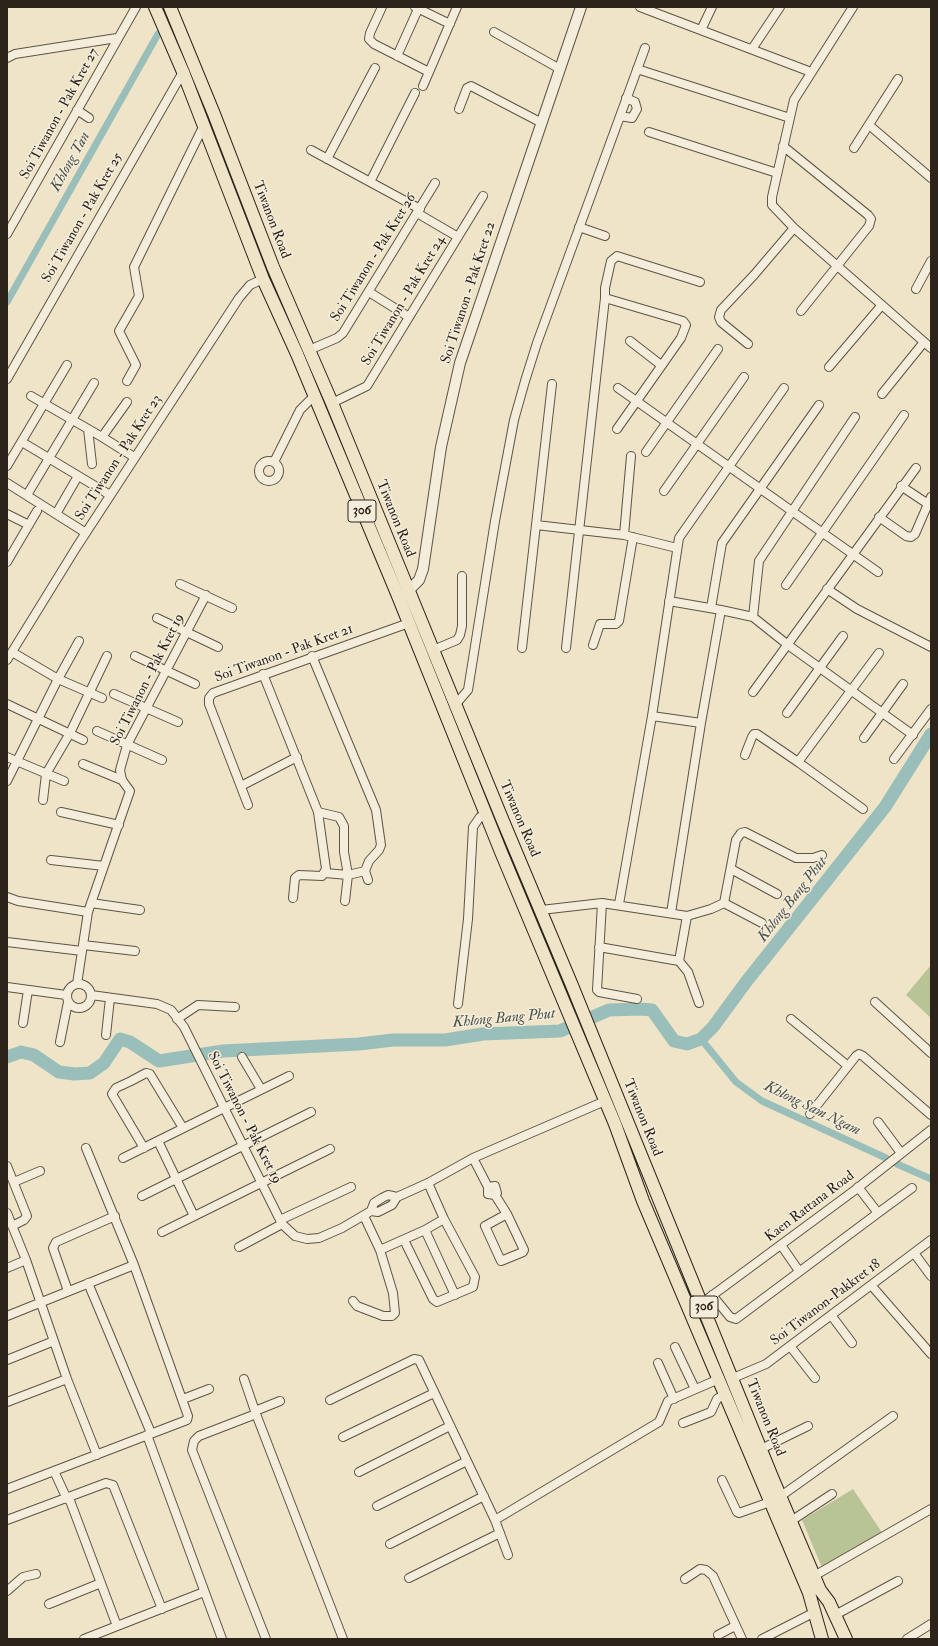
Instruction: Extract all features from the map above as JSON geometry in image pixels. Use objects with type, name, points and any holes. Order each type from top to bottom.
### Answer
[{"type":"main road","name":"Tiwanon Road","points":[[155,7],[183,72],[263,279],[403,593],[433,650],[456,704],[541,910],[582,1027],[702,1303],[814,1576],[813,1613],[822,1639]]},
{"type":"main road","name":"Tiwanon Road","points":[[170,7],[214,114],[273,268],[332,403],[403,593],[409,623],[501,852],[576,1012]]},
{"type":"main road","name":"Tiwanon Road","points":[[582,1027],[605,1101],[643,1201],[770,1502],[814,1592],[835,1615],[846,1639]]},
{"type":"main road","name":"306","points":[[814,1592],[830,1639]]},
{"type":"main road","name":"306","points":[[814,1592],[824,1605],[839,1639]]},
{"type":"street","name":"Soi Tiwanon - Pak Kret 27","points":[[7,234],[117,38],[136,7]]},
{"type":"street","points":[[382,7],[370,33],[369,39],[374,44],[429,72]]},
{"type":"street","points":[[423,86],[457,7]]},
{"type":"street","name":"Soi Tiwanon - Pak Kret 22","points":[[403,593],[419,580],[423,569],[441,447],[460,363],[540,122],[581,7]]},
{"type":"street","points":[[640,7],[653,9],[700,30],[812,72]]},
{"type":"street","points":[[700,30],[712,7]]},
{"type":"street","points":[[752,49],[780,7]]},
{"type":"street","points":[[853,7],[794,100],[777,173],[772,205],[794,228],[881,306],[931,348]]},
{"type":"street","points":[[397,56],[417,8],[450,24]]},
{"type":"street","points":[[494,32],[560,69]]},
{"type":"street","points":[[7,58],[15,54],[117,38]]},
{"type":"street","points":[[456,704],[468,690],[492,536],[514,420],[537,343],[645,48]]},
{"type":"street","points":[[327,159],[375,68]]},
{"type":"street","points":[[637,69],[790,118]]},
{"type":"street","name":"Soi Tiwanon - Pak Kret 25","points":[[7,379],[183,72]]},
{"type":"street","points":[[854,148],[898,79]]},
{"type":"street","points":[[459,109],[467,88],[471,86],[540,122]]},
{"type":"street","points":[[370,182],[415,93]]},
{"type":"street","points":[[620,116],[632,118],[637,109],[635,102],[626,98]]},
{"type":"street","points":[[77,110],[89,118]]},
{"type":"street","points":[[127,381],[136,365],[119,331],[139,296],[134,267],[204,125]]},
{"type":"street","points":[[870,125],[931,178]]},
{"type":"street","points":[[649,132],[777,173]]},
{"type":"street","points":[[783,146],[871,219],[869,226],[801,311]]},
{"type":"street","points":[[311,150],[370,182],[458,237]]},
{"type":"street","name":"Soi Tiwanon - Pak Kret 26","points":[[309,350],[337,338],[343,333],[435,183]]},
{"type":"street","name":"Soi Tiwanon - Pak Kret 24","points":[[332,403],[367,386],[482,196]]},
{"type":"street","points":[[579,227],[605,236]]},
{"type":"street","points":[[748,344],[721,322],[719,317],[721,310],[754,275],[794,228]]},
{"type":"street","points":[[566,648],[605,288],[611,261],[617,256],[700,282]]},
{"type":"street","points":[[916,289],[931,261]]},
{"type":"street","name":"Soi Tiwanon - Pak Kret 23","points":[[7,660],[134,457],[239,298],[250,285],[263,279]]},
{"type":"street","points":[[369,292],[409,317]]},
{"type":"street","points":[[605,298],[683,321],[686,325],[681,338],[617,429]]},
{"type":"street","points":[[829,367],[881,306]]},
{"type":"street","points":[[630,341],[662,365]]},
{"type":"street","points":[[882,394],[924,342]]},
{"type":"street","points":[[646,452],[718,350]]},
{"type":"street","points":[[7,466],[67,366]]},
{"type":"street","points":[[664,490],[744,377]]},
{"type":"street","points":[[27,495],[94,383]]},
{"type":"street","points":[[522,648],[552,384]]},
{"type":"street","points":[[618,388],[667,421],[697,444],[878,572]]},
{"type":"street","points":[[619,904],[652,716],[679,538],[784,388]]},
{"type":"street","points":[[31,396],[134,457]]},
{"type":"street","points":[[274,462],[300,410],[314,396]]},
{"type":"street","points":[[102,437],[126,402]]},
{"type":"street","points":[[711,608],[722,543],[819,405]]},
{"type":"street","points":[[786,585],[904,415]]},
{"type":"street","points":[[753,618],[759,561],[855,417]]},
{"type":"street","points":[[88,429],[92,464]]},
{"type":"street","points":[[22,442],[110,495]]},
{"type":"street","points":[[624,535],[631,456]]},
{"type":"street","points":[[753,692],[878,517],[916,468]]},
{"type":"street","points":[[56,514],[78,476]]},
{"type":"street","points":[[7,483],[86,533]]},
{"type":"street","points":[[878,517],[906,536],[911,537],[915,534],[929,501],[901,486]]},
{"type":"street","points":[[7,562],[37,511]]},
{"type":"street","points":[[7,514],[29,525]]},
{"type":"street","points":[[536,525],[624,535],[677,548]]},
{"type":"street","points":[[593,645],[600,624],[616,624],[619,621],[633,537]]},
{"type":"street","points":[[433,650],[457,640],[460,635],[462,626],[462,576]]},
{"type":"street","points":[[180,584],[232,608]]},
{"type":"street","points":[[827,589],[857,609],[931,647]]},
{"type":"street","name":"Soi Tiwanon - Pak Kret 19","points":[[77,984],[88,912],[130,791],[122,780],[120,770],[128,745],[146,708],[206,596]]},
{"type":"street","points":[[669,601],[721,610],[753,618],[912,735]]},
{"type":"street","points":[[671,913],[700,723],[721,610]]},
{"type":"street","points":[[157,618],[218,647]]},
{"type":"street","name":"Soi Tiwanon - Pak Kret 21","points":[[248,804],[209,704],[209,698],[213,693],[312,656],[409,623]]},
{"type":"street","points":[[787,713],[843,636]]},
{"type":"street","points":[[7,780],[79,641]]},
{"type":"street","points":[[12,652],[58,679],[102,698]]},
{"type":"street","points":[[798,762],[879,653]]},
{"type":"street","points":[[43,800],[46,774],[70,733],[107,656]]},
{"type":"street","points":[[135,656],[195,684]]},
{"type":"street","points":[[312,656],[376,810],[381,845],[379,850],[369,861],[365,871],[368,880]]},
{"type":"street","points":[[263,674],[318,812],[326,869],[325,873]]},
{"type":"street","points":[[864,738],[903,684]]},
{"type":"street","points":[[114,694],[178,722]]},
{"type":"street","points":[[7,704],[83,740]]},
{"type":"street","points":[[894,759],[931,709]]},
{"type":"street","points":[[652,716],[700,723]]},
{"type":"street","points":[[97,731],[162,760]]},
{"type":"street","points":[[745,755],[752,737],[754,734],[757,734],[863,809]]},
{"type":"street","points":[[7,757],[64,781]]},
{"type":"street","points":[[241,786],[297,757]]},
{"type":"street","points":[[83,764],[122,780]]},
{"type":"street","points":[[61,812],[119,825]]},
{"type":"street","points":[[318,812],[339,817],[344,826],[344,852],[348,875],[346,901]]},
{"type":"street","points":[[458,1004],[468,919],[473,827],[480,817],[486,814]]},
{"type":"street","points":[[724,903],[736,840],[741,833],[745,832],[796,858],[813,858],[822,855]]},
{"type":"street","points":[[51,860],[104,866]]},
{"type":"street","points":[[731,869],[777,894]]},
{"type":"street","points":[[293,898],[295,878],[299,875],[322,876],[325,873],[348,875],[365,871]]},
{"type":"street","points":[[7,897],[18,901],[88,912]]},
{"type":"street","points":[[91,903],[140,910]]},
{"type":"street","points":[[602,903],[597,990],[599,992],[637,999]]},
{"type":"street","points":[[541,910],[602,903],[619,904],[687,916],[711,909],[724,903]]},
{"type":"street","points":[[724,903],[762,923]]},
{"type":"street","points":[[679,961],[687,916]]},
{"type":"street","points":[[7,942],[135,951]]},
{"type":"street","points":[[599,947],[679,961],[688,972],[699,1003]]},
{"type":"street","points":[[7,987],[67,998],[74,1007],[82,1008],[89,1003],[91,995],[88,987],[77,984],[70,987],[67,998],[60,1042]]},
{"type":"street","points":[[23,1023],[28,990]]},
{"type":"street","name":"Soi Tiwanon - Pak Kret 19","points":[[91,995],[157,1004],[172,1010],[194,1047],[281,1222],[295,1236],[307,1239],[319,1238],[342,1228],[367,1213],[378,1212],[392,1205],[397,1197],[428,1183],[473,1158],[605,1101]]},
{"type":"street","points":[[106,1035],[110,998]]},
{"type":"street","points":[[875,1002],[931,1053]]},
{"type":"street","points":[[178,1019],[198,1005],[236,1007]]},
{"type":"street","points":[[791,1019],[848,1066]]},
{"type":"street","points":[[810,1114],[856,1056],[863,1056],[931,1115]]},
{"type":"street","points":[[242,1057],[261,1089]]},
{"type":"street","points":[[144,1148],[112,1094],[116,1088],[146,1073],[150,1074],[183,1128]]},
{"type":"street","points":[[122,1158],[289,1076]]},
{"type":"street","points":[[142,1196],[311,1112]]},
{"type":"street","points":[[878,1122],[901,1153]]},
{"type":"street","name":"Kaen Rattana Road","points":[[702,1303],[858,1187],[931,1130]]},
{"type":"street","points":[[158,1141],[194,1216]]},
{"type":"street","points":[[7,1489],[187,1420],[188,1412],[134,1265],[86,1148]]},
{"type":"street","points":[[162,1232],[330,1149]]},
{"type":"street","points":[[473,1158],[488,1187],[495,1186],[497,1193],[495,1196],[507,1214],[524,1250],[523,1252],[501,1261],[485,1226],[507,1214]]},
{"type":"street","points":[[7,1166],[27,1216],[24,1220],[9,1220],[26,1260],[67,1378],[97,1455]]},
{"type":"street","points":[[14,1182],[40,1171]]},
{"type":"street","points":[[404,1240],[433,1299],[437,1302],[473,1287],[476,1277],[444,1219],[428,1183]]},
{"type":"street","points":[[858,1187],[878,1213]]},
{"type":"street","points":[[238,1247],[281,1222],[350,1188]]},
{"type":"street","points":[[712,1295],[730,1317],[736,1318],[912,1188]]},
{"type":"street","points":[[354,1301],[357,1306],[383,1316],[392,1316],[395,1313],[393,1293],[367,1213]]},
{"type":"street","points":[[68,1291],[53,1248],[56,1242],[115,1216]]},
{"type":"street","points":[[380,1250],[425,1230],[444,1219]]},
{"type":"street","points":[[425,1230],[455,1295]]},
{"type":"street","name":"Soi Tiwanon-Pakkret 18","points":[[733,1378],[766,1364],[931,1240]]},
{"type":"street","points":[[781,1245],[799,1271]]},
{"type":"street","points":[[914,1253],[931,1276]]},
{"type":"street","points":[[7,1268],[26,1260]]},
{"type":"street","points":[[7,1316],[134,1265]]},
{"type":"street","points":[[88,1283],[149,1434],[222,1639]]},
{"type":"street","points":[[871,1285],[931,1354]]},
{"type":"street","points":[[831,1315],[852,1343]]},
{"type":"street","points":[[7,1360],[54,1341]]},
{"type":"street","points":[[790,1346],[815,1378]]},
{"type":"street","points":[[675,1347],[695,1389]]},
{"type":"street","points":[[330,1400],[414,1358],[419,1360],[495,1520],[508,1555]]},
{"type":"street","points":[[658,1363],[674,1399]]},
{"type":"street","points":[[7,1402],[67,1378]]},
{"type":"street","points":[[244,1379],[255,1413],[342,1639]]},
{"type":"street","points":[[495,1520],[659,1422],[666,1404],[718,1379]]},
{"type":"street","points":[[183,1399],[209,1389]]},
{"type":"street","points":[[343,1437],[434,1393]]},
{"type":"street","points":[[684,1423],[710,1412],[717,1399],[725,1394]]},
{"type":"street","points":[[266,1639],[192,1450],[194,1441],[199,1436],[280,1401]]},
{"type":"street","points":[[781,1496],[893,1416]]},
{"type":"street","points":[[359,1472],[450,1426]]},
{"type":"street","points":[[761,1449],[808,1426]]},
{"type":"street","points":[[377,1506],[467,1461]]},
{"type":"street","points":[[54,1471],[68,1498],[117,1626]]},
{"type":"street","points":[[722,1480],[737,1512],[739,1513],[770,1502]]},
{"type":"street","points":[[7,1520],[106,1483],[113,1484],[162,1609]]},
{"type":"street","points":[[791,1521],[832,1494]]},
{"type":"street","points":[[390,1544],[484,1496]]},
{"type":"street","points":[[814,1576],[931,1509]]},
{"type":"street","points":[[409,1578],[500,1533]]},
{"type":"street","points":[[685,1579],[700,1568],[713,1576],[742,1639]]},
{"type":"street","points":[[7,1591],[23,1577],[36,1574]]},
{"type":"street","points":[[835,1615],[898,1581]]},
{"type":"street","points":[[49,1604],[101,1583]]},
{"type":"street","points":[[84,1639],[204,1592]]},
{"type":"street","points":[[762,1639],[813,1613]]},
{"type":"street","points":[[907,1639],[931,1624]]},
{"type":"street","points":[[718,1635],[735,1626]]},
{"type":"green space","points":[[931,965],[931,1018],[906,995]]},
{"type":"green space","points":[[853,1489],[883,1534],[823,1570],[802,1520]]},
{"type":"waterway","name":"Khlong Tan","points":[[7,302],[158,34]]},
{"type":"waterway","name":"Khlong Bang Phut","points":[[7,1057],[21,1052],[34,1055],[59,1072],[74,1074],[90,1073],[104,1063],[120,1039],[130,1042],[159,1061],[223,1051],[359,1044],[393,1040],[445,1040],[483,1034],[560,1031],[609,1010],[640,1009],[652,1010],[674,1041],[687,1044],[701,1039],[713,1027],[746,982],[885,807],[931,734]]},
{"type":"waterway","name":"Khlong Sam Ngam","points":[[701,1039],[736,1082],[762,1101],[886,1158]]},
{"type":"waterway","name":"Khlong Sam Ngam","points":[[897,1164],[931,1179]]}]
